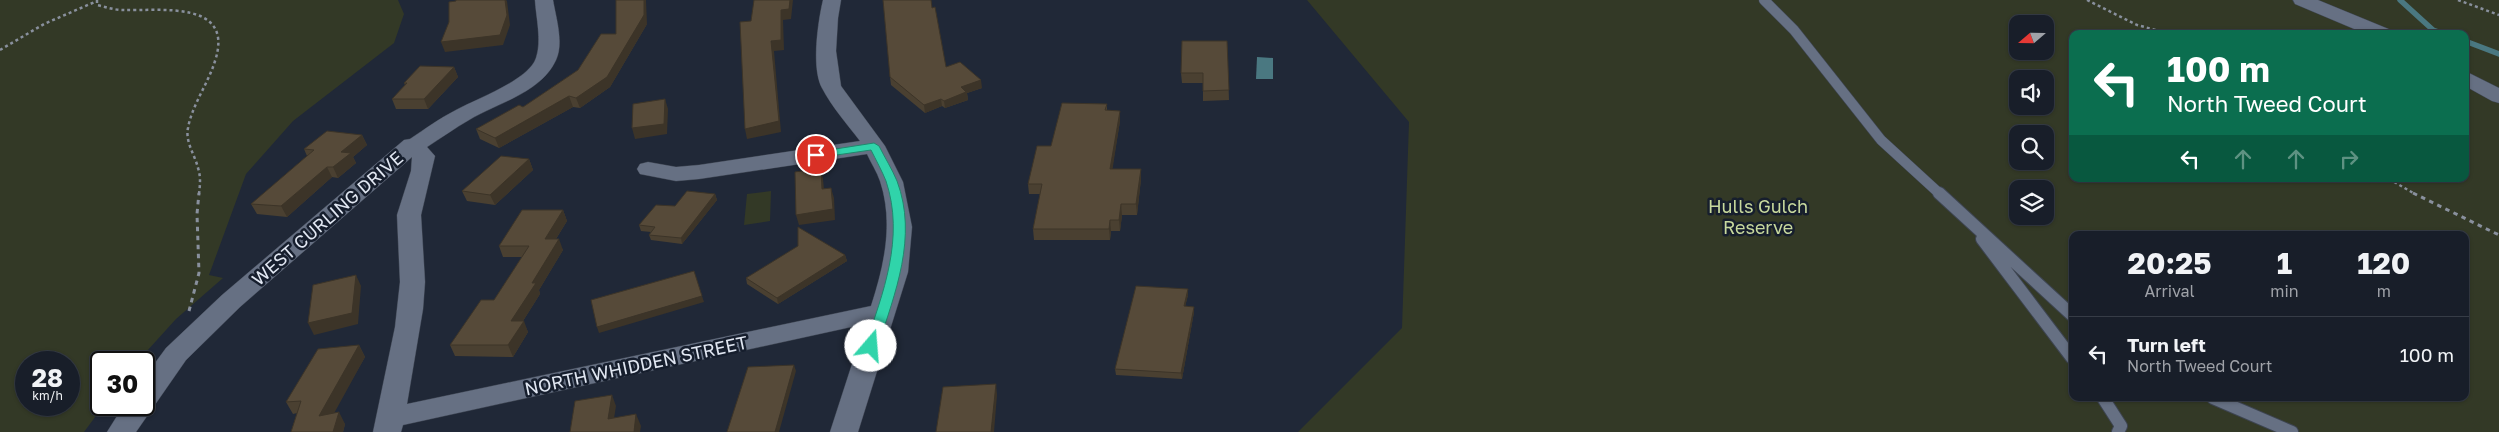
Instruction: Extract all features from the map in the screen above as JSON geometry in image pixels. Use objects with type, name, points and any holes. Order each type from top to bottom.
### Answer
[{"type":"street","name":"WEST CURLING DRIVE","points":[[155,383],[176,354],[231,301],[412,145],[462,115],[521,85],[537,72],[546,60],[549,44],[544,0]]},
{"type":"street","points":[[2302,0],[2374,30]]},
{"type":"street","points":[[830,9],[826,51],[831,86],[874,146],[892,182],[900,227],[895,272],[844,432]]},
{"type":"street","points":[[2469,79],[2499,97]]},
{"type":"street","points":[[388,425],[406,351],[412,289],[408,235],[410,208],[424,165],[424,156],[412,145]]},
{"type":"street","points":[[648,169],[676,174],[700,172],[874,146]]},
{"type":"street","name":"NORTH WHIDDEN STREET","points":[[388,425],[882,312]]},
{"type":"street","points":[[121,432],[132,416]]},
{"type":"lane","points":[[1764,0],[1794,30],[1881,140],[2069,312]]},
{"type":"lane","points":[[1971,223],[2002,269],[2069,354]]},
{"type":"lane","points":[[2105,401],[2121,426],[2118,432]]},
{"type":"lane","points":[[2220,401],[2292,432]]},
{"type":"path","points":[[0,50],[15,44],[44,24],[97,0],[97,5],[121,10],[186,12],[205,16],[216,26],[220,40],[218,53],[196,102],[188,130],[190,151],[200,174],[197,207],[199,266],[197,284],[187,319]]},
{"type":"path","points":[[2087,0],[2137,25],[2155,30]]},
{"type":"path","points":[[2458,0],[2499,15]]},
{"type":"path","points":[[2394,182],[2429,202],[2499,235]]},
{"type":"green space","points":[[0,0],[398,0],[404,14],[394,43],[293,121],[246,174],[209,275],[223,278],[176,319],[147,351],[90,351],[90,416],[96,416],[84,432],[0,432]]},
{"type":"green space","name":"Hulls Gulch Reserve","points":[[1307,0],[2499,0],[2499,432],[1298,432],[1402,328],[1409,122]]},
{"type":"green space","points":[[771,191],[770,221],[744,225],[747,194]]},
{"type":"shaded area","points":[[1257,57],[1273,58],[1273,79],[1256,79]]},
{"type":"building","points":[[456,0],[505,0],[507,15],[500,35],[441,42],[449,22],[449,2]]},
{"type":"building","points":[[616,0],[644,0],[644,15],[607,77],[576,98],[569,96],[495,138],[476,129],[519,105],[523,107],[578,70],[601,34],[616,34]]},
{"type":"building","points":[[754,0],[790,0],[789,9],[781,10],[781,40],[771,41],[779,121],[745,129],[740,22],[751,21]]},
{"type":"building","points":[[883,0],[931,0],[932,8],[935,7],[946,67],[960,62],[981,80],[961,87],[966,92],[944,101],[941,99],[924,105],[890,77]]},
{"type":"building","points":[[1182,41],[1227,41],[1229,90],[1203,91],[1203,73],[1181,73]]},
{"type":"building","points":[[420,66],[454,67],[424,99],[392,99],[407,83],[404,83]]},
{"type":"building","points":[[665,99],[664,124],[632,128],[633,104]]},
{"type":"building","points":[[1062,103],[1107,104],[1105,110],[1120,111],[1110,169],[1141,169],[1136,204],[1121,204],[1119,220],[1110,220],[1109,229],[1033,229],[1042,184],[1028,184],[1037,146],[1051,146]]},
{"type":"building","points":[[327,131],[362,135],[341,152],[351,153],[333,167],[327,167],[281,206],[251,204],[314,150],[304,149]]},
{"type":"building","points":[[501,156],[529,159],[490,195],[462,191]]},
{"type":"building","points":[[821,168],[822,189],[831,188],[833,209],[796,215],[795,172]]},
{"type":"building","points":[[687,191],[715,194],[681,238],[649,235],[655,227],[639,225],[656,205],[675,206]]},
{"type":"building","points":[[522,210],[563,210],[545,239],[559,239],[532,283],[536,283],[511,321],[524,321],[508,345],[450,345],[481,300],[494,300],[529,246],[499,246]]},
{"type":"building","points":[[798,227],[845,255],[777,298],[746,278],[798,246]]},
{"type":"building","points":[[694,271],[702,296],[597,327],[591,300]]},
{"type":"building","points":[[356,275],[352,313],[308,323],[313,285]]},
{"type":"building","points":[[1136,286],[1188,289],[1184,306],[1194,307],[1181,373],[1115,369]]},
{"type":"building","points":[[359,345],[319,416],[339,412],[333,432],[291,432],[301,401],[286,402],[318,349]]},
{"type":"building","points":[[794,365],[775,432],[727,432],[748,367]]},
{"type":"building","points":[[996,384],[991,432],[936,432],[943,387]]},
{"type":"building","points":[[612,395],[608,419],[636,414],[634,432],[570,432],[575,401]]},
{"type":"waterway","points":[[2400,0],[2433,30]]},
{"type":"waterway","points":[[2469,43],[2499,54]]},
{"type":"route","points":[[816,155],[874,146],[892,182],[900,227],[895,272],[871,346]]}]
